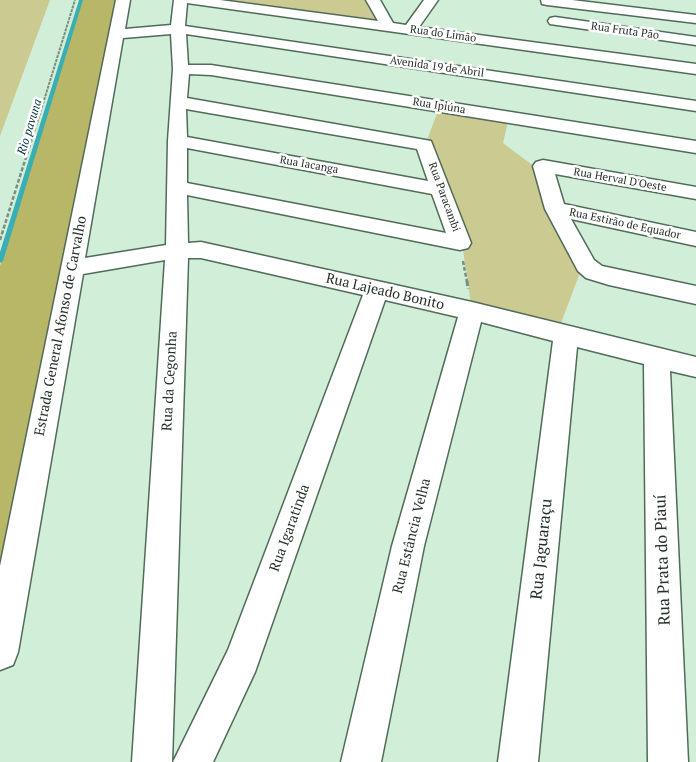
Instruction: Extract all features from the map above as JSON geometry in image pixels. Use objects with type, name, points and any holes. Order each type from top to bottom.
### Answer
[{"type":"street","name":"Estrada General Afonso de Carvalho","points":[[0,652],[123,0]]},
{"type":"street","name":"Rua da Cegonha","points":[[152,762],[176,251],[178,102],[181,69],[178,29],[181,0]]},
{"type":"street","name":"Rua do Limão","points":[[190,0],[696,69]]},
{"type":"street","points":[[373,0],[388,27]]},
{"type":"street","points":[[410,30],[431,0]]},
{"type":"street","points":[[552,49],[554,21],[547,0],[696,19]]},
{"type":"street","name":"Rua Fruta Pão","points":[[554,21],[696,41]]},
{"type":"street","name":"Avenida 19 de Abril","points":[[118,34],[178,29],[696,106]]},
{"type":"street","points":[[468,110],[493,41]]},
{"type":"street","name":"Rua Ipiúna","points":[[181,69],[211,70],[696,147]]},
{"type":"street","name":"Rua Paracambi","points":[[178,102],[425,145],[460,243]]},
{"type":"street","name":"Rua Iacanga","points":[[178,141],[440,189]]},
{"type":"street","name":"Rua Herval D'Oeste","points":[[555,209],[543,166],[696,193]]},
{"type":"street","name":"Rua Paracambi","points":[[177,187],[460,243]]},
{"type":"street","points":[[555,209],[586,265],[594,272],[696,295]]},
{"type":"street","name":"Rua Estirão de Equador","points":[[555,209],[696,238]]},
{"type":"street","name":"Rua Lajeado Bonito","points":[[72,268],[176,251],[201,250],[472,311],[566,337],[696,368]]},
{"type":"street","name":"Rua Igaratinda","points":[[193,762],[242,659],[376,290]]},
{"type":"street","name":"Rua Estância Velha","points":[[361,762],[408,546],[472,311]]},
{"type":"street","name":"Rua Jaguaraçu","points":[[518,762],[566,337]]},
{"type":"street","name":"Rua Prata do Piauí","points":[[657,359],[668,762]]},
{"type":"path","points":[[0,240],[75,0]]},
{"type":"path","points":[[460,243],[472,311]]},
{"type":"green space","points":[[0,0],[50,0],[0,136]]},
{"type":"green space","points":[[199,0],[370,0],[382,25]]},
{"type":"green space","points":[[440,106],[509,117],[503,143],[531,164],[581,270],[561,323],[471,306],[466,267],[463,264],[465,263],[462,243],[425,145]]},
{"type":"shaded area","points":[[80,0],[119,0],[61,268],[0,576],[0,266]]},
{"type":"waterway","name":"Rio pavuna","points":[[0,261],[81,0]]}]
